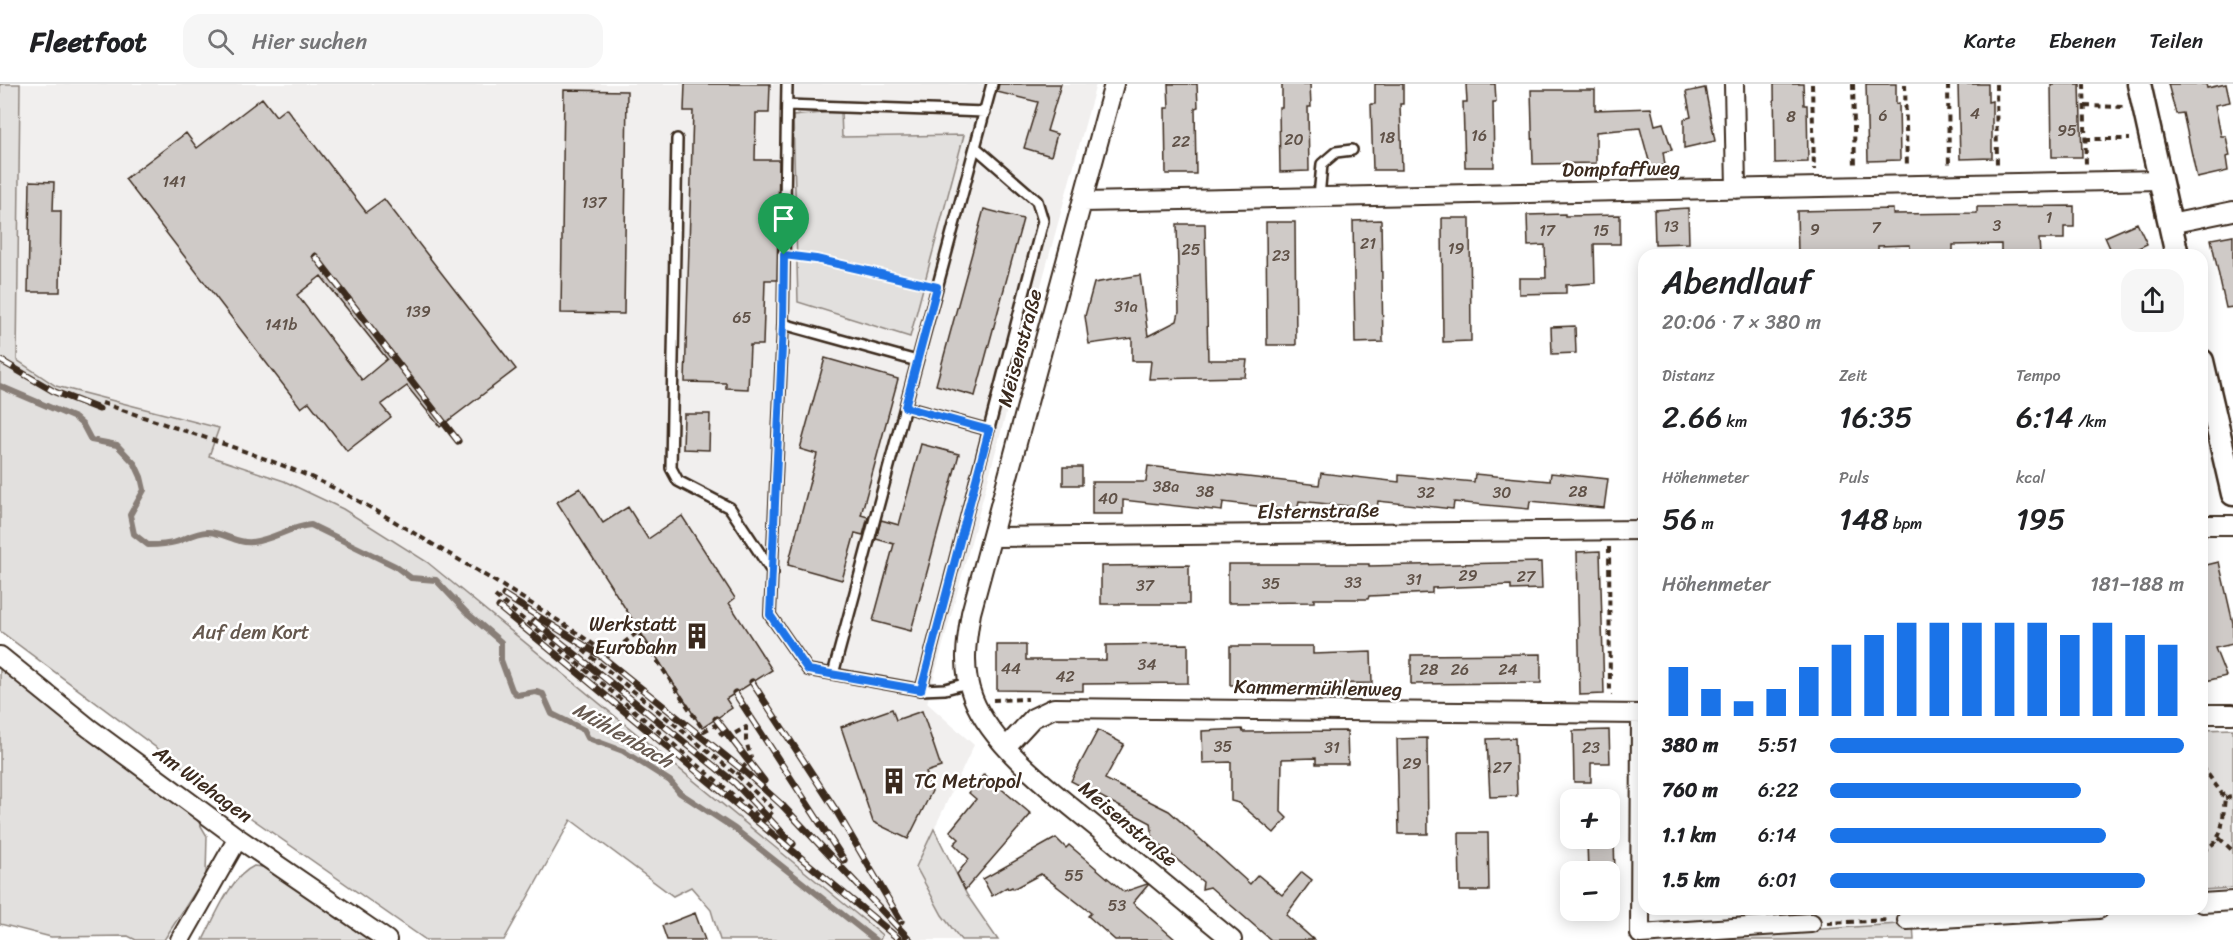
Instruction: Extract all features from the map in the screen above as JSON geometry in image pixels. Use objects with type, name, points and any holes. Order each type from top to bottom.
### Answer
[{"type":"street","name":"Meisenstraße","points":[[1114,84],[971,613],[965,649],[968,683],[988,726],[1025,767],[1232,940]]},
{"type":"street","points":[[1734,84],[1736,189]]},
{"type":"street","points":[[2139,84],[2176,249]]},
{"type":"street","name":"Dompfaffweg","points":[[1083,202],[2160,180]]},
{"type":"street","points":[[2170,224],[2233,211]]},
{"type":"street","points":[[2208,387],[2233,494]]},
{"type":"street","points":[[2208,525],[2233,525]]},
{"type":"street","name":"Elsternstraße","points":[[992,537],[1638,530]]},
{"type":"street","name":"Am Wiehagen","points":[[0,656],[89,728],[238,838],[387,940]]},
{"type":"street","points":[[1007,746],[1034,718],[1054,708]]},
{"type":"street","name":"Kammermühlenweg","points":[[1054,708],[1638,714]]},
{"type":"street","points":[[2208,714],[2233,714]]},
{"type":"street","points":[[180,940],[238,838]]},
{"type":"street","points":[[2208,903],[2233,901]]},
{"type":"street","points":[[1640,915],[1640,934],[1811,923]]},
{"type":"street","points":[[1907,920],[1994,915]]},
{"type":"lane","points":[[787,84],[783,324],[770,615],[808,670],[921,690],[968,683]]},
{"type":"lane","points":[[833,674],[992,84]]},
{"type":"lane","points":[[787,105],[985,112]]},
{"type":"lane","points":[[677,139],[671,468],[678,481],[730,508],[773,573]]},
{"type":"lane","points":[[921,690],[1043,221],[1037,201],[975,147]]},
{"type":"lane","points":[[1319,197],[1322,164],[1336,152],[1352,150]]},
{"type":"lane","points":[[783,324],[917,361]]},
{"type":"lane","points":[[905,407],[989,430]]},
{"type":"path","points":[[1812,84],[1814,188]]},
{"type":"path","points":[[1853,84],[1855,187]]},
{"type":"path","points":[[1905,84],[1907,186]]},
{"type":"path","points":[[1948,84],[1950,185]]},
{"type":"path","points":[[1996,84],[1998,184]]},
{"type":"path","points":[[2084,84],[2086,182]]},
{"type":"path","points":[[2085,106],[2144,108]]},
{"type":"path","points":[[2085,139],[2151,138]]},
{"type":"path","points":[[784,255],[816,259],[937,287]]},
{"type":"path","points":[[102,403],[262,458],[301,473],[351,497],[537,607],[608,655],[638,632],[704,731],[716,725],[725,739],[746,728],[746,741],[751,758],[736,775]]},
{"type":"path","points":[[1609,531],[1611,714]]},
{"type":"path","points":[[495,596],[764,821],[774,810],[736,775],[579,647]]},
{"type":"path","points":[[974,700],[1034,699],[1054,708]]},
{"type":"path","points":[[2208,774],[2225,798],[2219,838],[2208,849]]},
{"type":"path","points":[[2225,798],[2233,797]]},
{"type":"path","points":[[2219,838],[2233,851]]},
{"type":"path","points":[[1811,923],[1907,920]]},
{"type":"shaded area","points":[[20,84],[1096,84],[927,703],[974,745],[916,867],[942,915],[961,940],[880,940],[882,935],[427,562],[343,509],[284,481],[209,456],[218,428],[56,386],[17,360]]},
{"type":"green space","name":"Auf dem Kort","points":[[0,84],[20,84],[17,360],[56,386],[219,428],[209,456],[284,481],[343,509],[427,562],[882,935],[880,940],[720,940],[711,910],[691,887],[673,896],[571,820],[504,940],[426,940],[241,811],[0,631]]},
{"type":"green space","points":[[841,111],[842,137],[964,135],[910,337],[798,302],[793,116]]},
{"type":"green space","points":[[0,666],[191,809],[207,836],[206,875],[164,940],[136,940],[128,936],[51,937],[0,924]]},
{"type":"green space","points":[[2233,729],[2233,888],[2208,890],[2208,730]]},
{"type":"green space","points":[[934,829],[967,895],[998,940],[961,940],[942,915],[916,867]]},
{"type":"green space","points":[[254,866],[270,868],[373,940],[203,940],[230,888],[245,871]]},
{"type":"green space","points":[[1913,923],[1914,940],[1656,940]]},
{"type":"building","points":[[685,84],[770,84],[769,113],[756,113],[755,160],[779,160],[777,280],[765,280],[763,345],[750,345],[748,389],[726,388],[726,383],[685,382],[693,111],[684,111]]},
{"type":"building","points":[[999,84],[1061,84],[1047,131],[1057,134],[1051,156],[1024,148],[1038,102],[997,92]]},
{"type":"building","points":[[1168,84],[1197,84],[1196,174],[1166,174],[1165,108],[1169,108]]},
{"type":"building","points":[[1282,84],[1310,84],[1309,171],[1280,172],[1279,107],[1282,107]]},
{"type":"building","points":[[1375,84],[1403,84],[1403,104],[1400,104],[1402,170],[1373,170],[1371,104],[1375,104]]},
{"type":"building","points":[[1466,84],[1495,84],[1494,167],[1465,167],[1463,102],[1467,102]]},
{"type":"building","points":[[1774,84],[1803,84],[1804,105],[1807,105],[1808,162],[1775,163]]},
{"type":"building","points":[[1866,84],[1896,84],[1896,104],[1899,103],[1900,160],[1868,161]]},
{"type":"building","points":[[1958,84],[1988,84],[1988,102],[1992,101],[1992,158],[1960,159]]},
{"type":"building","points":[[2051,84],[2080,84],[2082,157],[2052,157]]},
{"type":"building","points":[[2168,84],[2206,84],[2207,88],[2226,84],[2230,102],[2215,105],[2221,136],[2226,136],[2230,156],[2226,157],[2228,171],[2197,178],[2183,113],[2176,114]]},
{"type":"building","points":[[1705,88],[1715,141],[1684,148],[1684,119],[1691,117],[1686,92]]},
{"type":"building","points":[[564,90],[627,91],[624,314],[561,313]]},
{"type":"building","points":[[1531,90],[1595,90],[1595,110],[1651,108],[1655,125],[1663,123],[1672,150],[1663,152],[1665,165],[1651,168],[1640,128],[1596,132],[1596,163],[1533,164]]},
{"type":"building","points":[[262,98],[276,116],[286,108],[366,212],[384,199],[516,369],[440,427],[407,386],[381,405],[391,417],[347,451],[309,402],[301,408],[125,179],[186,133],[197,148]],"holes":[[[321,276],[387,359],[362,380],[297,295]]]},
{"type":"building","points":[[30,181],[54,182],[53,211],[61,211],[60,292],[28,292]]},
{"type":"building","points":[[2074,206],[2074,227],[2064,227],[2064,239],[2039,239],[2040,249],[2001,249],[2001,244],[1953,245],[1953,249],[1910,249],[1910,245],[1878,246],[1878,249],[1798,249],[1797,211],[1893,209],[1893,214],[1977,213],[1977,207]]},
{"type":"building","points":[[1688,208],[1689,243],[1655,244],[1654,210]]},
{"type":"building","points":[[984,209],[1023,219],[975,396],[936,385]]},
{"type":"building","points":[[1565,214],[1565,216],[1620,215],[1620,244],[1594,244],[1595,283],[1566,285],[1566,293],[1519,294],[1519,278],[1546,278],[1545,245],[1528,246],[1527,215]]},
{"type":"building","points":[[1442,218],[1470,218],[1471,341],[1443,342]]},
{"type":"building","points":[[1381,220],[1383,342],[1355,343],[1353,221]]},
{"type":"building","points":[[1266,222],[1295,222],[1296,345],[1267,345]]},
{"type":"building","points":[[2137,223],[2147,244],[2137,249],[2110,249],[2105,237]]},
{"type":"building","points":[[1177,224],[1205,224],[1208,360],[1247,360],[1245,377],[1149,379],[1151,361],[1132,361],[1132,338],[1089,344],[1085,316],[1094,283],[1140,275],[1148,336],[1177,321],[1179,312]]},
{"type":"building","points":[[2233,235],[2233,307],[2226,308],[2211,239]]},
{"type":"building","points":[[1575,326],[1576,353],[1552,354],[1551,327]]},
{"type":"building","points":[[825,358],[898,379],[861,515],[868,517],[863,535],[855,533],[842,580],[788,565],[817,454],[800,449]]},
{"type":"building","points":[[684,414],[710,414],[709,450],[683,449]]},
{"type":"building","points":[[921,444],[959,454],[911,631],[873,621],[894,544],[876,539],[881,520],[899,525]]},
{"type":"building","points":[[1148,466],[1319,485],[1321,473],[1399,482],[1399,475],[1474,482],[1475,474],[1550,481],[1551,473],[1608,479],[1604,508],[1530,501],[1529,509],[1454,502],[1453,509],[1378,501],[1377,509],[1299,501],[1297,511],[1223,502],[1222,511],[1123,500],[1123,514],[1092,514],[1092,482],[1146,482]]},
{"type":"building","points":[[1063,467],[1082,467],[1082,485],[1063,485]]},
{"type":"building","name":"Werkstatt Eurobahn","points":[[580,488],[603,523],[628,507],[648,539],[682,516],[735,598],[729,603],[772,670],[726,699],[732,708],[702,728],[557,502]]},
{"type":"building","points":[[1600,551],[1604,694],[1580,695],[1577,552]]},
{"type":"building","points":[[1541,562],[1542,589],[1511,590],[1511,585],[1432,588],[1432,593],[1369,596],[1368,599],[1228,603],[1228,564],[1369,564],[1369,566]]},
{"type":"building","points":[[2219,562],[2233,623],[2233,644],[2215,648],[2226,676],[2208,680],[2208,565]]},
{"type":"building","points":[[1189,565],[1189,604],[1101,604],[1101,566]]},
{"type":"building","points":[[1188,644],[1188,683],[1083,684],[1083,691],[997,690],[997,645],[1026,645],[1026,660],[1106,660],[1106,645]]},
{"type":"building","points":[[1230,646],[1313,646],[1313,654],[1371,652],[1372,683],[1230,685]]},
{"type":"building","points":[[1541,654],[1541,683],[1411,684],[1411,655]]},
{"type":"building","name":"TC Metropol","points":[[892,709],[896,720],[922,711],[941,767],[926,772],[932,791],[908,839],[873,822],[841,727]]},
{"type":"building","points":[[1242,729],[1243,732],[1347,731],[1348,764],[1316,764],[1316,758],[1282,759],[1281,812],[1287,818],[1274,833],[1239,803],[1231,801],[1231,762],[1203,763],[1202,731]]},
{"type":"building","points":[[1098,730],[1124,744],[1105,779],[1169,811],[1250,884],[1258,875],[1282,895],[1302,872],[1312,880],[1286,915],[1314,940],[1271,940],[1210,887],[1202,889],[1203,882],[1153,839],[1151,823],[1071,781]]},
{"type":"building","points":[[1609,730],[1610,763],[1591,763],[1591,782],[1574,782],[1573,731]]},
{"type":"building","points":[[1427,738],[1428,834],[1399,834],[1397,739]]},
{"type":"building","points":[[1515,738],[1517,796],[1490,797],[1487,739]]},
{"type":"building","points":[[984,774],[1031,814],[965,890],[957,874],[969,859],[954,844],[959,839],[950,831],[976,799],[969,793]]},
{"type":"building","points":[[1459,833],[1488,833],[1489,891],[1460,891]]},
{"type":"building","points":[[1056,838],[1066,848],[1069,845],[1124,892],[1147,884],[1133,903],[1176,940],[1115,940],[1088,916],[1091,913],[1041,874],[1013,889],[1007,887],[992,896],[983,879]]},
{"type":"building","points":[[1587,849],[1614,849],[1615,861],[1588,861]]},
{"type":"building","points":[[695,913],[705,940],[667,940],[662,926]]},
{"type":"waterway","name":"Mühlenbach","points":[[0,386],[75,418],[83,425],[91,440],[117,445],[135,464],[144,490],[130,515],[134,534],[148,545],[172,543],[203,532],[252,542],[311,525],[395,566],[411,578],[436,580],[466,612],[501,642],[501,660],[512,690],[517,695],[536,692],[543,694],[552,714],[584,730],[588,738],[623,751],[670,781],[680,793],[735,829],[875,940]]},
{"type":"railway","points":[[315,256],[458,441]]},
{"type":"railway","points":[[0,360],[55,392],[99,409]]},
{"type":"railway","points":[[504,595],[601,656],[744,771],[782,805],[910,940]]},
{"type":"railway","points":[[499,607],[900,940]]},
{"type":"railway","points":[[534,621],[735,783],[793,844]]},
{"type":"railway","points":[[752,682],[837,812],[901,921]]},
{"type":"railway","points":[[735,693],[844,860]]},
{"type":"railway","points":[[716,719],[764,781]]},
{"type":"place","name":"Werkstatt Eurobahn","points":[[697,636]]},
{"type":"place","name":"TC Metropol","points":[[894,781]]},
{"type":"route","points":[[784,255],[816,259],[937,287],[905,407],[989,430],[921,690],[808,670],[770,615],[784,255]]}]
